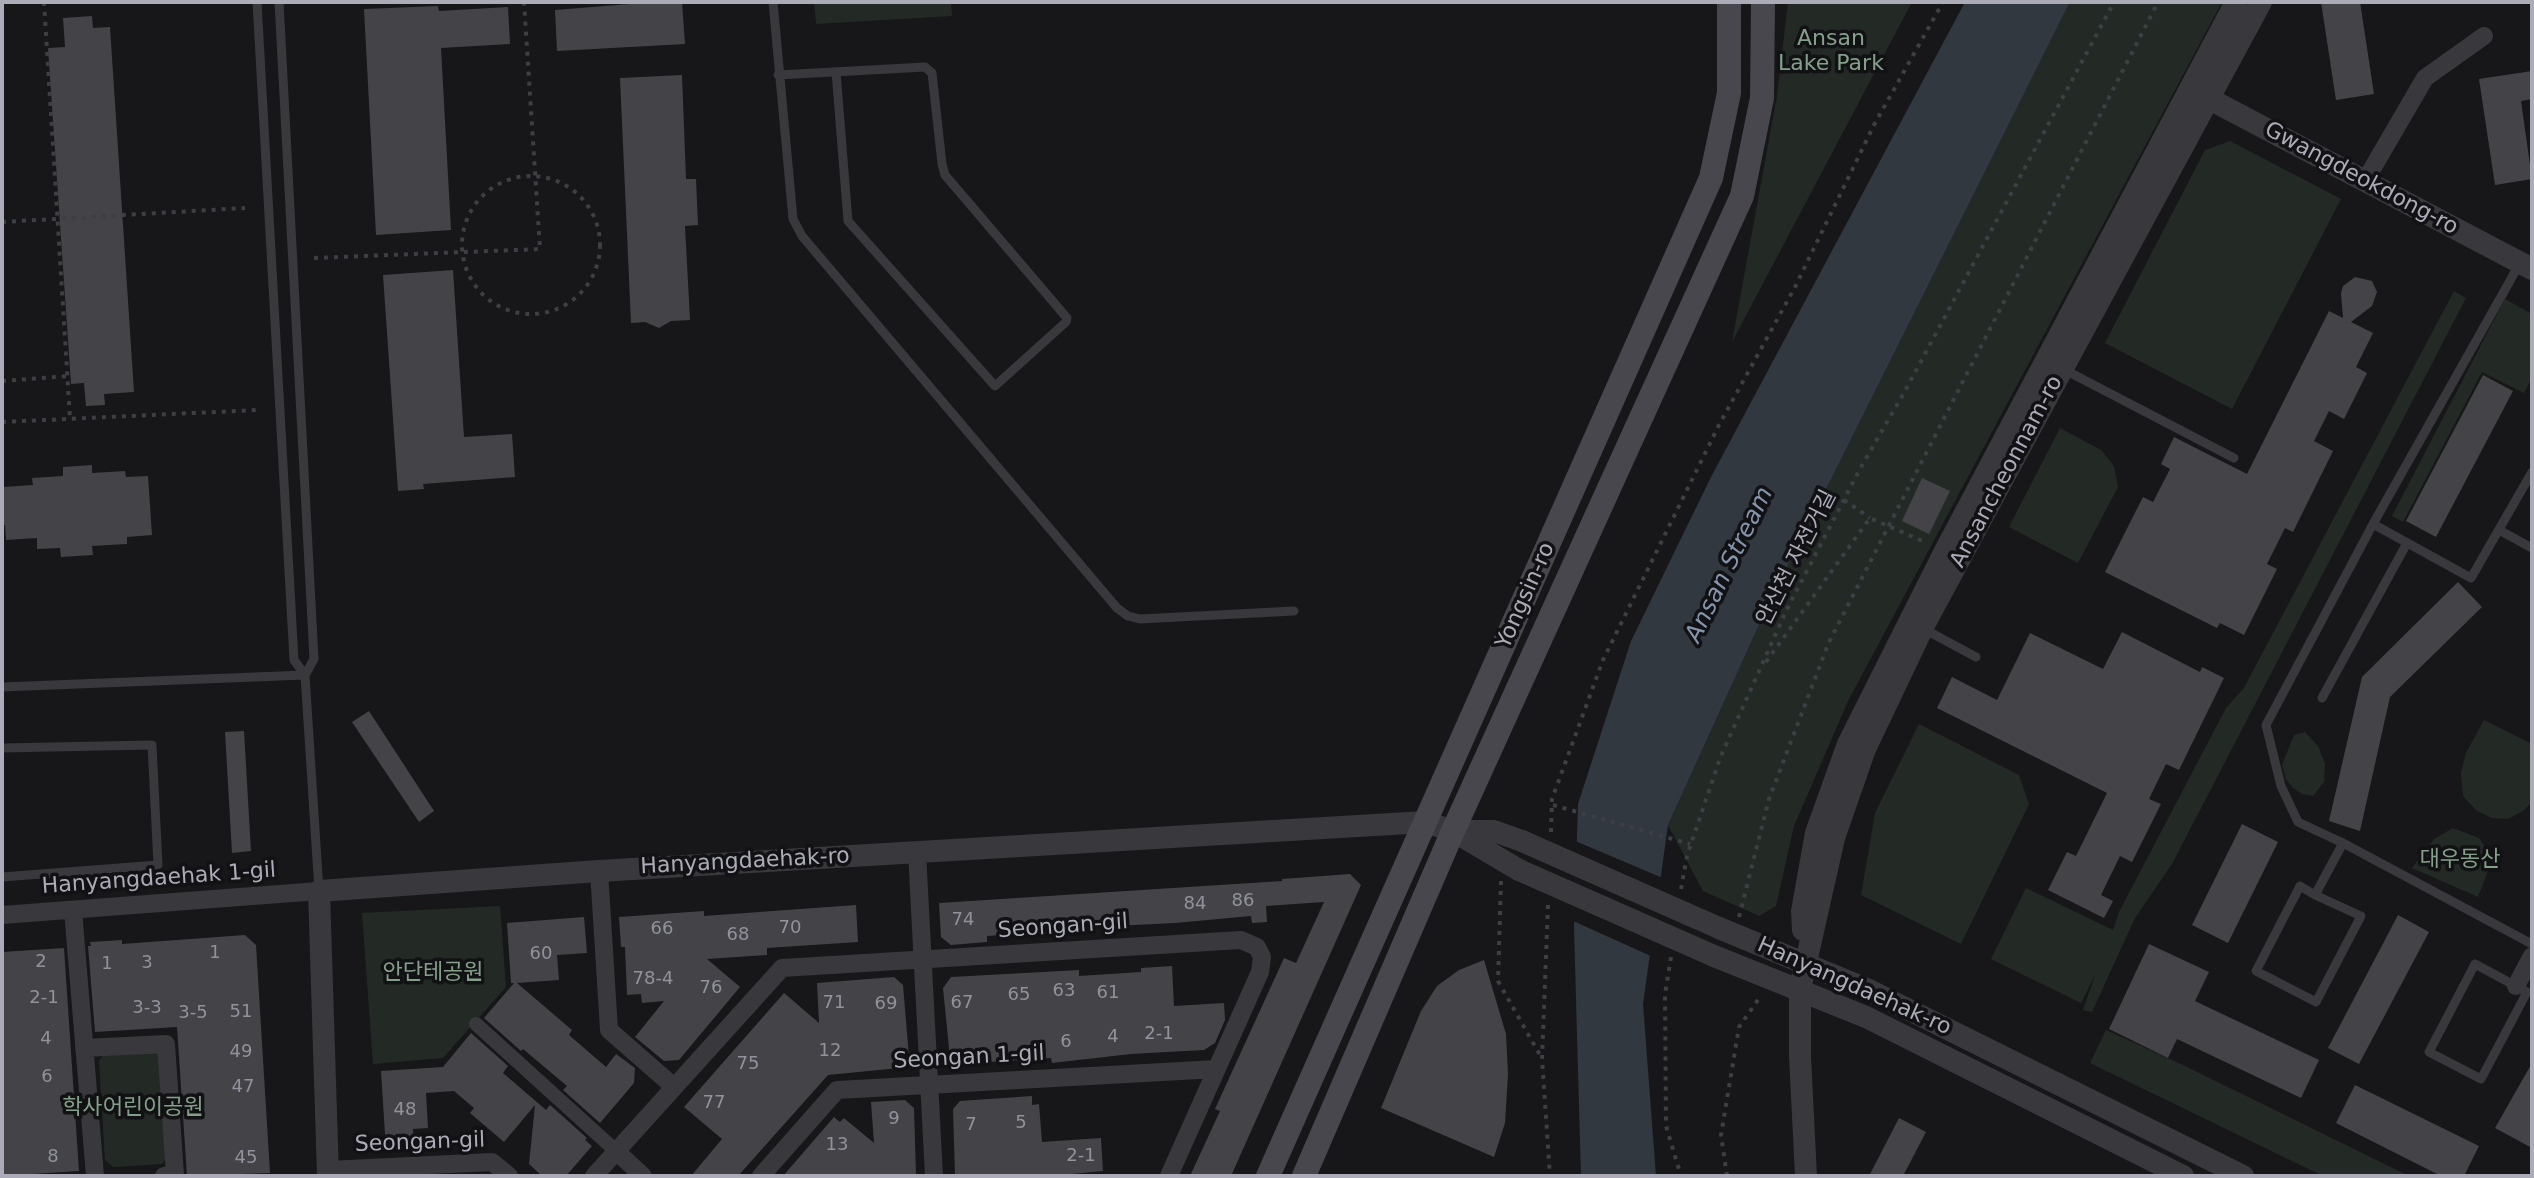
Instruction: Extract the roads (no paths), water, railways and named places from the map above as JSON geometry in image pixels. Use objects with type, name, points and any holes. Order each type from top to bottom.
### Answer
[{"type":"main road","name":"Yongsin-ro","points":[[1268,1176],[1711,178],[1729,93],[1729,2]]},
{"type":"main road","name":"Yongsin-ro","points":[[1304,1176],[1453,831],[1742,196],[1762,98],[1763,2]]},
{"type":"street","name":"Ansancheonnam-ro","points":[[1916,624],[2063,369],[2199,93],[2236,2]]},
{"type":"street","name":"Ansancheonnam-ro","points":[[1806,1176],[1800,989],[1834,838],[1859,764],[1945,551],[2199,93],[2261,2]]},
{"type":"street","points":[[2365,181],[2425,78],[2484,36]]},
{"type":"street","name":"Gwangdeokdong-ro","points":[[2199,93],[2526,266]]},
{"type":"street","name":"Hanyangdaehak-ro","points":[[319,891],[599,871],[1425,822],[1453,831],[1510,865],[1714,956],[1866,1017],[2183,1176]]},
{"type":"street","name":"Hanyangdaehak-ro","points":[[1453,831],[1494,831],[1522,841],[1871,991],[2243,1176]]},
{"type":"street","points":[[917,852],[934,1176]]},
{"type":"street","points":[[599,871],[609,1030],[673,1086]]},
{"type":"street","points":[[319,891],[328,1173]]},
{"type":"street","name":"Hanyangdaehak 1-gil","points":[[2,915],[319,891]]},
{"type":"street","points":[[73,910],[95,1176]]},
{"type":"street","name":"Seongan-gil","points":[[594,1176],[782,968],[1241,940],[1257,947],[1262,957],[1260,972],[1169,1176]]},
{"type":"street","points":[[2516,986],[2532,956]]},
{"type":"street","points":[[476,1024],[643,1176]]},
{"type":"street","points":[[84,1048],[166,1044],[175,1175],[164,1176]]},
{"type":"street","name":"Seongan 1-gil","points":[[761,1176],[837,1090],[1217,1069]]},
{"type":"street","name":"Seongan-gil","points":[[328,1173],[492,1162],[509,1176]]},
{"type":"lane","points":[[257,2],[294,660],[305,675],[319,891]]},
{"type":"lane","points":[[279,2],[314,659],[305,675]]},
{"type":"lane","points":[[773,2],[793,219],[802,236],[1117,608],[1128,616],[1140,619],[1294,611]]},
{"type":"lane","points":[[778,75],[925,67],[932,73],[945,175],[1065,314],[1066,322],[995,386],[848,221],[836,72]]},
{"type":"lane","points":[[2526,266],[2373,524],[2266,725],[2281,786],[2298,822],[2532,944]]},
{"type":"lane","points":[[2063,369],[2234,458]]},
{"type":"lane","points":[[2373,524],[2471,578],[2532,472]]},
{"type":"lane","points":[[2499,530],[2532,548]]},
{"type":"lane","points":[[2322,698],[2407,543]]},
{"type":"lane","points":[[1916,624],[1976,657]]},
{"type":"lane","points":[[2,687],[305,675]]},
{"type":"lane","points":[[2,748],[152,745],[158,865],[2,877]]},
{"type":"lane","points":[[2315,895],[2343,843]]},
{"type":"lane","points":[[2300,886],[2315,895],[2361,916],[2316,1002],[2256,971],[2300,886]]},
{"type":"lane","points":[[2475,964],[2516,986],[2527,992],[2481,1079],[2429,1052],[2475,964]]},
{"type":"water","name":"Ansan Stream","points":[[1965,2],[2070,2],[1769,603],[1668,825],[1643,1004],[1656,1176],[1581,1176],[1574,928],[1578,804],[1631,641],[1711,477]]},
{"type":"park label","name":"Ansan Lake Park","points":[[1831,52]]},
{"type":"park label","name":"대우동산","points":[[2460,860]]},
{"type":"park label","name":"안단테공원","points":[[433,973]]},
{"type":"park label","name":"학사어린이공원","points":[[133,1108]]}]
